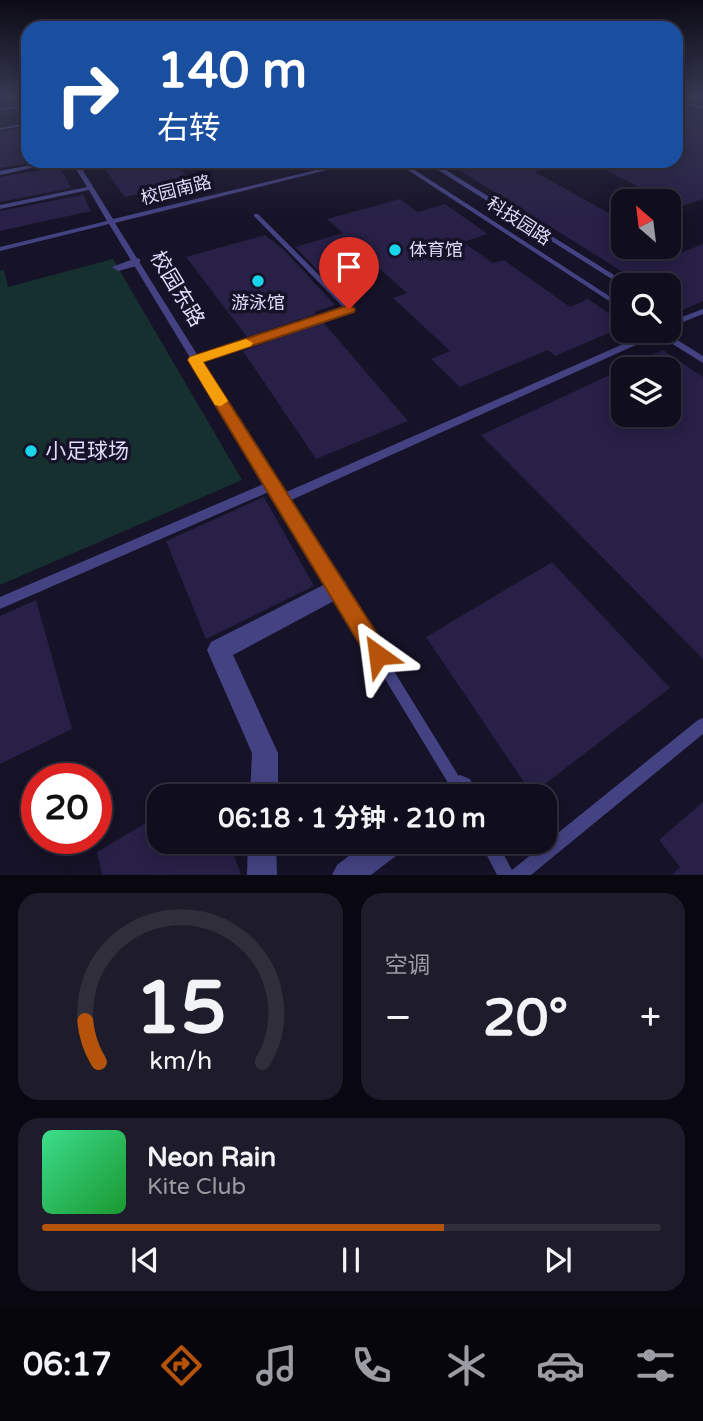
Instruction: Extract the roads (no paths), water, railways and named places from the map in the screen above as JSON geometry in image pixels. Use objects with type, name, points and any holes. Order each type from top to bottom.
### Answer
[{"type":"street","points":[[118,267],[136,262]]},
{"type":"street","points":[[264,784],[265,752],[219,650],[337,588]]},
{"type":"street","points":[[262,854],[262,875]]},
{"type":"street","points":[[347,875],[375,854]]},
{"type":"lane","points":[[0,173],[25,168]]},
{"type":"lane","name":"校园东路","points":[[78,168],[337,588],[452,784]]},
{"type":"lane","name":"校园南路","points":[[0,249],[332,168]]},
{"type":"lane","name":"科技园路","points":[[408,168],[611,300]]},
{"type":"lane","points":[[440,168],[611,276]]},
{"type":"lane","points":[[0,208],[91,188]]},
{"type":"lane","points":[[195,360],[349,309],[256,215]]},
{"type":"lane","points":[[681,320],[703,311]]},
{"type":"lane","points":[[282,499],[631,343]]},
{"type":"lane","points":[[677,343],[703,360]]},
{"type":"lane","points":[[0,603],[273,485]]},
{"type":"lane","points":[[518,875],[703,725]]},
{"type":"lane","points":[[495,854],[506,875]]},
{"type":"place","name":"体育馆","points":[[395,250]]},
{"type":"place","name":"游泳馆","points":[[258,281]]},
{"type":"place","name":"小足球场","points":[[31,451]]}]
